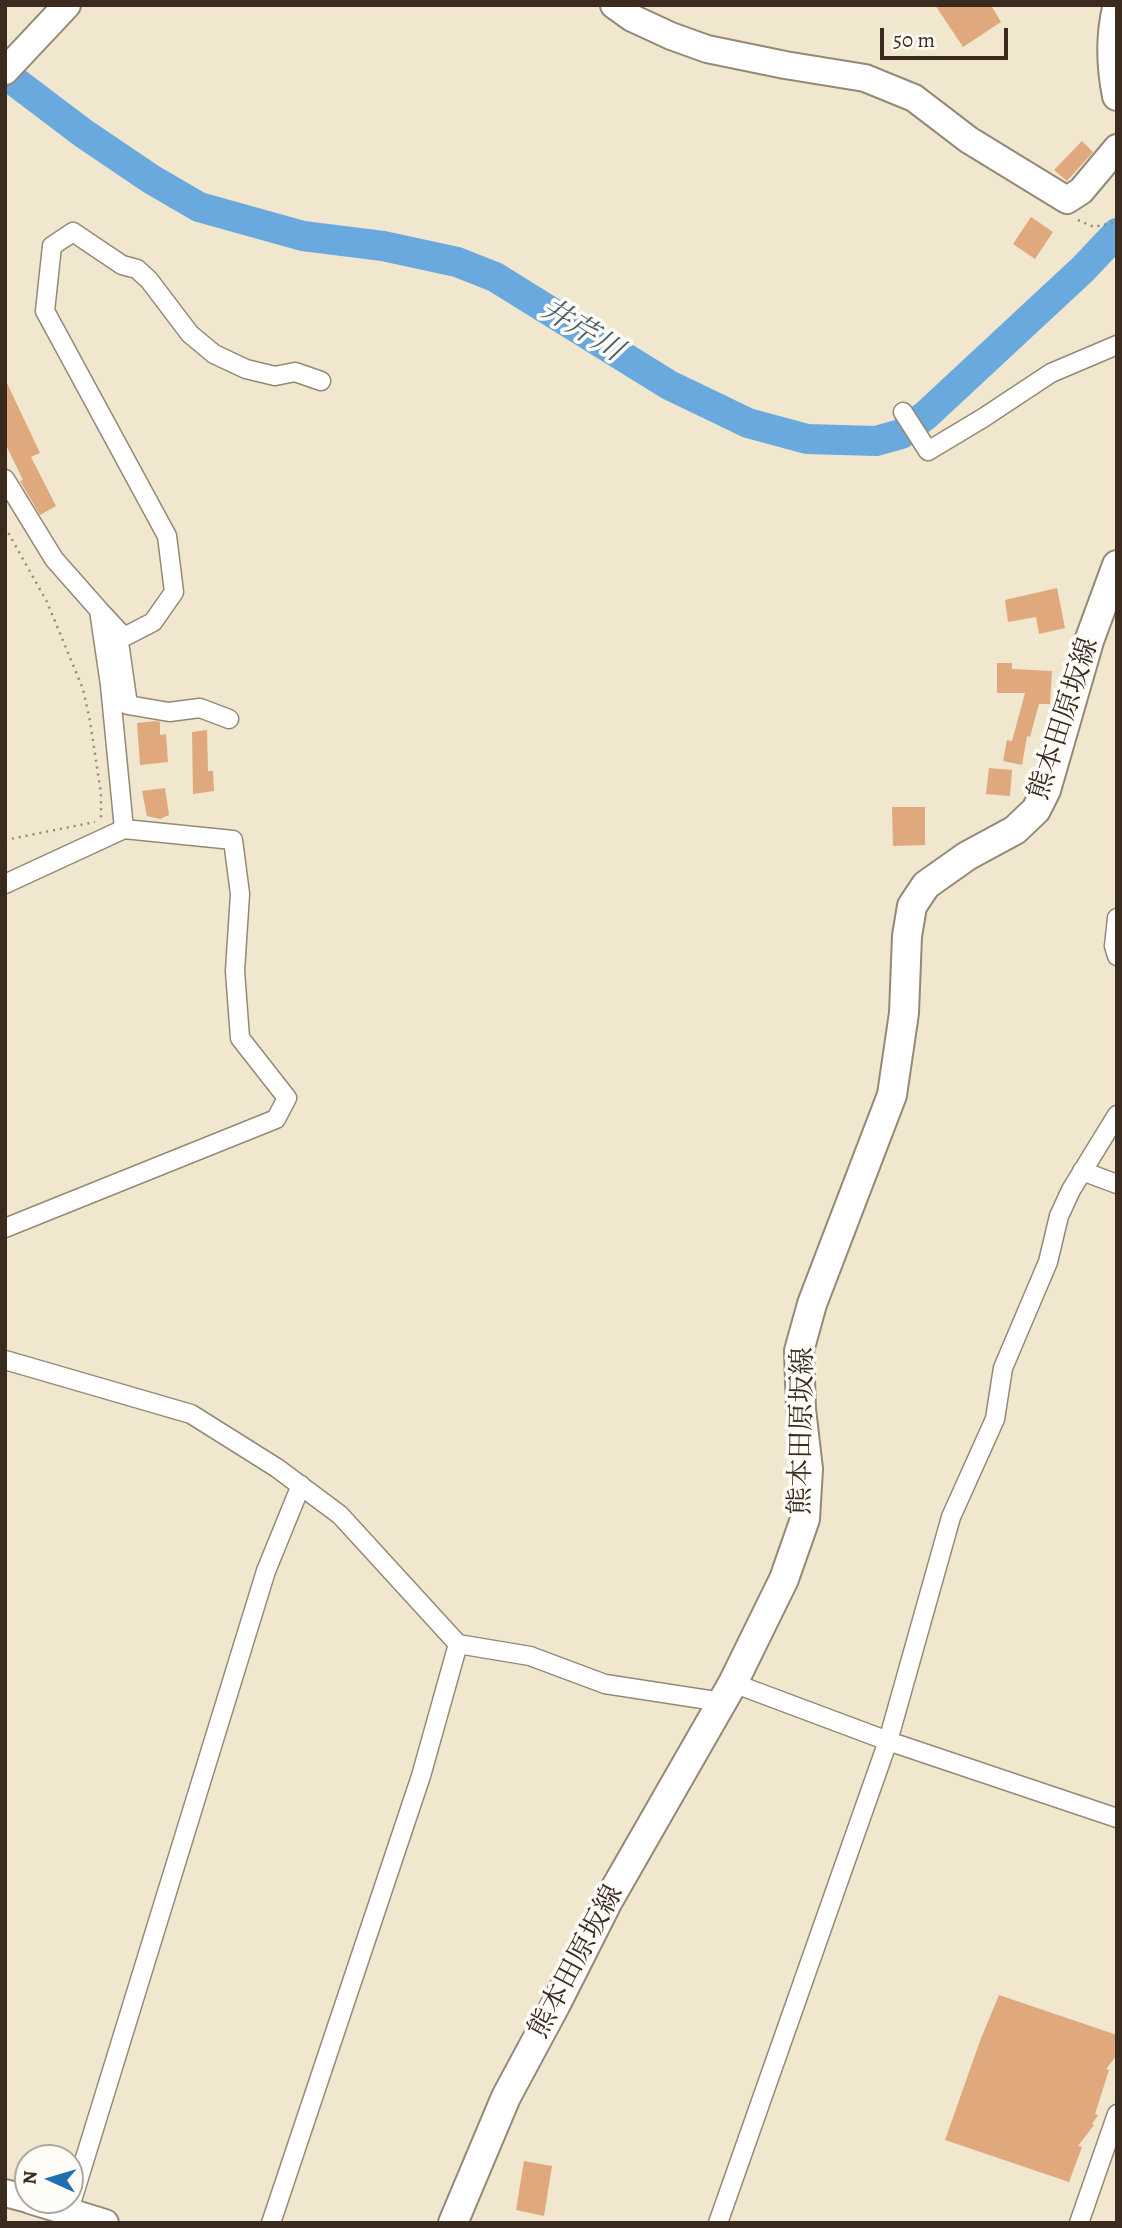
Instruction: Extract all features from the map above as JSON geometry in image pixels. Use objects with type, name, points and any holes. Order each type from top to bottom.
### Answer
[{"type":"main road","points":[[1117,8],[1112,27],[1111,63],[1117,96]]},
{"type":"main road","name":"熊本田原坂線","points":[[453,2223],[506,2097],[608,1901],[728,1693],[784,1579],[805,1519],[808,1469],[800,1409],[799,1352],[812,1304],[892,1094],[904,1013],[907,936],[912,906],[926,885],[967,856],[1015,830],[1036,810],[1046,790],[1089,641],[1117,565]]},
{"type":"street","points":[[10,66],[67,5]]},
{"type":"street","points":[[614,5],[632,18],[707,49],[865,78],[914,98],[969,140],[1067,200],[1081,191],[1117,148]]},
{"type":"street","points":[[5,479],[54,559],[124,638],[153,622],[174,592],[167,536],[45,311],[52,246],[73,232],[122,265],[137,269],[149,280],[190,334],[214,354],[246,369],[275,376],[296,372],[321,381]]},
{"type":"street","points":[[903,412],[928,451],[1051,373],[1117,345]]},
{"type":"street","points":[[99,610],[120,649],[128,705],[169,712],[200,708],[229,719]]},
{"type":"street","points":[[99,610],[110,685],[124,829]]},
{"type":"street","points":[[5,884],[124,829],[233,839],[240,894],[235,971],[240,1038],[287,1098],[276,1119],[5,1228]]},
{"type":"street","points":[[1117,918],[1114,946],[1117,956]]},
{"type":"street","points":[[718,2223],[888,1741],[951,1517],[995,1419],[1003,1368],[1048,1262],[1059,1216],[1082,1171],[1117,1115]]},
{"type":"street","points":[[1082,1171],[1117,1184]]},
{"type":"street","points":[[5,1360],[191,1414],[277,1468],[340,1514],[458,1644],[530,1656],[605,1684],[728,1693],[888,1741],[1117,1818]]},
{"type":"street","points":[[105,2223],[67,2217],[266,1571],[301,1485]]},
{"type":"street","points":[[271,2223],[421,1776],[458,1644]]},
{"type":"street","points":[[1079,2223],[1116,2115]]},
{"type":"path","points":[[1071,215],[1094,227],[1117,222]]},
{"type":"path","points":[[5,527],[47,601],[83,689],[101,794],[102,821],[5,840]]},
{"type":"building","points":[[935,5],[991,5],[1001,22],[963,47]]},
{"type":"building","points":[[1082,141],[1093,152],[1067,181],[1054,170]]},
{"type":"building","points":[[1031,217],[1053,232],[1035,259],[1013,244]]},
{"type":"building","points":[[5,379],[40,453],[31,457],[56,506],[40,515],[20,481],[23,480],[5,443]]},
{"type":"building","points":[[1057,588],[1065,628],[1039,634],[1036,617],[1008,622],[1005,600]]},
{"type":"building","points":[[997,663],[1012,663],[1012,669],[1052,671],[1050,704],[1039,704],[1030,737],[1027,736],[1022,765],[1003,761],[1007,740],[1012,741],[1025,693],[997,693]]},
{"type":"building","points":[[160,722],[160,735],[166,734],[168,762],[140,765],[137,723]]},
{"type":"building","points":[[207,730],[208,771],[213,771],[214,791],[193,794],[192,732]]},
{"type":"building","points":[[989,768],[1012,770],[1010,796],[986,794]]},
{"type":"building","points":[[165,788],[169,815],[160,819],[147,816],[142,791]]},
{"type":"building","points":[[892,807],[925,807],[925,845],[893,846]]},
{"type":"building","points":[[999,1995],[1117,2035],[1117,2055],[1106,2069],[1109,2070],[1095,2114],[1098,2115],[1078,2146],[1082,2147],[1069,2182],[945,2140]]},
{"type":"building","points":[[524,2161],[552,2166],[544,2216],[516,2210]]},
{"type":"waterway","name":"井芹川","points":[[5,74],[83,133],[151,179],[199,207],[303,236],[383,246],[457,262],[495,277],[669,385],[748,423],[807,439],[876,441],[901,434],[926,415],[1083,269],[1117,233]]}]
